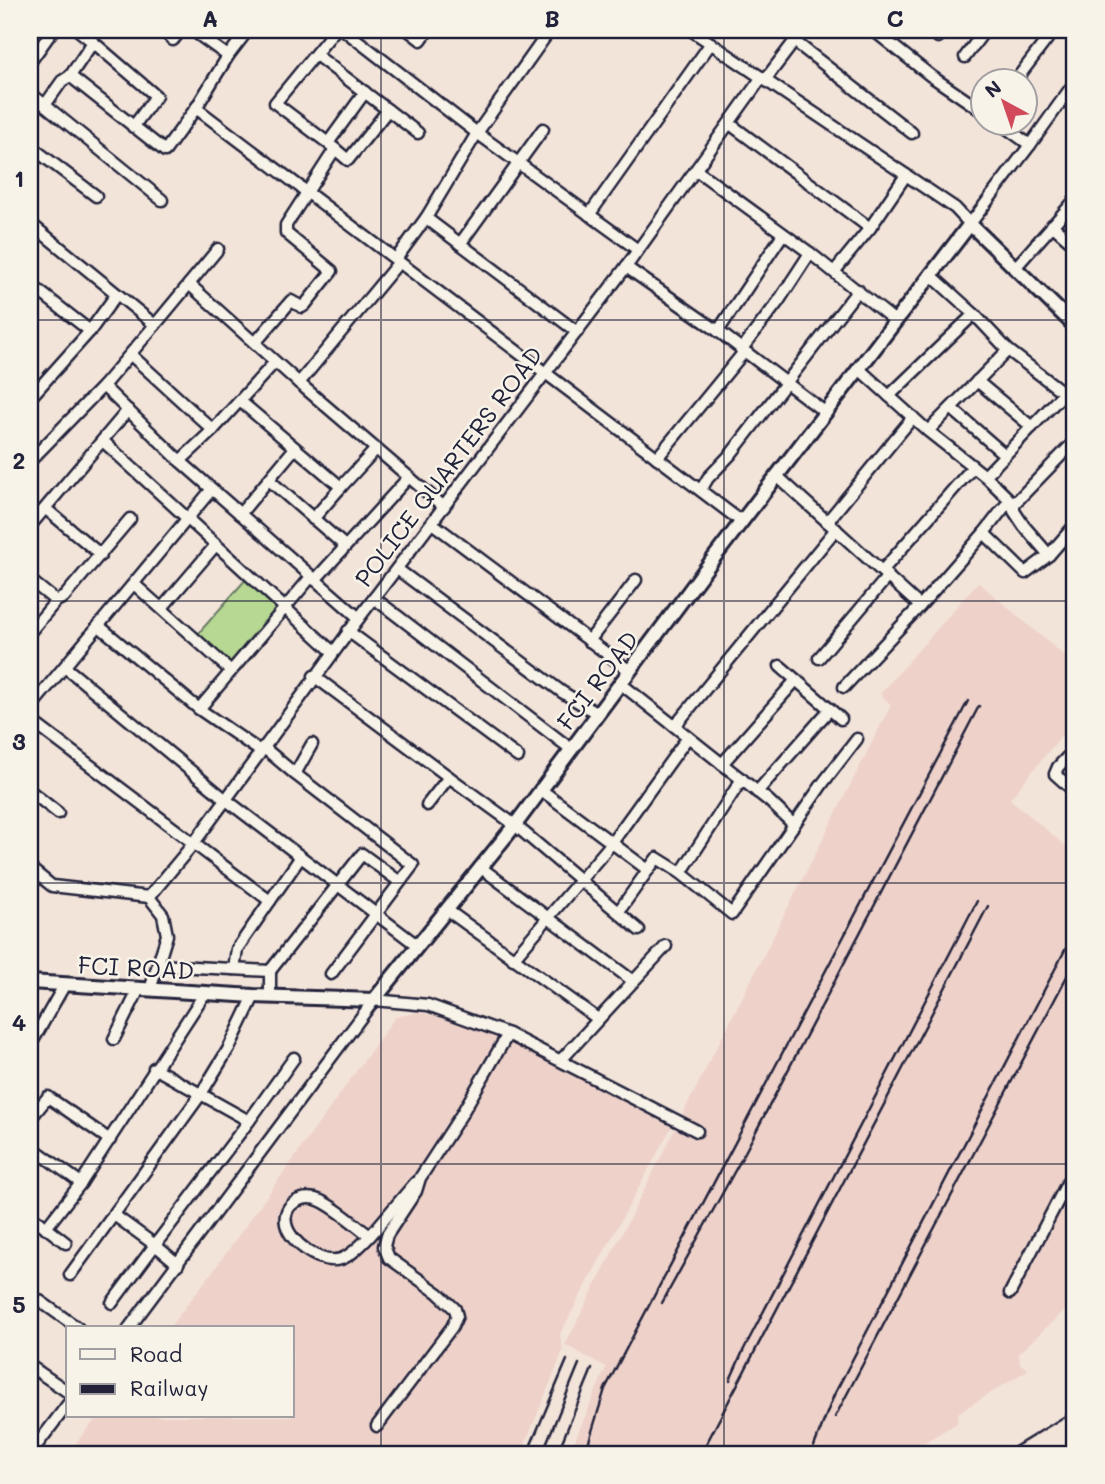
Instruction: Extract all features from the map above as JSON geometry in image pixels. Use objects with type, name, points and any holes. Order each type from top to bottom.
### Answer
[{"type":"street","points":[[30,62],[53,30]]},
{"type":"street","points":[[78,30],[156,96],[133,127]]},
{"type":"street","points":[[162,30],[173,40],[181,30]]},
{"type":"street","points":[[192,30],[228,56]]},
{"type":"street","points":[[70,76],[165,151],[248,30]]},
{"type":"street","points":[[335,30],[275,103],[348,160],[388,110]]},
{"type":"street","points":[[344,30],[477,133],[638,250]]},
{"type":"street","points":[[408,30],[421,40],[428,30]]},
{"type":"street","points":[[299,383],[398,260],[477,133],[550,30]]},
{"type":"street","points":[[691,30],[955,208],[1075,326]]},
{"type":"street","name":"POLICE QUARTERS ROAD","points":[[103,386],[180,461],[359,618],[626,267],[763,79],[803,30]]},
{"type":"street","points":[[873,30],[968,101]]},
{"type":"street","points":[[965,57],[985,30]]},
{"type":"street","points":[[1027,66],[1054,30]]},
{"type":"street","points":[[1067,30],[1075,36]]},
{"type":"street","points":[[30,41],[39,49]]},
{"type":"street","points":[[794,41],[912,132]]},
{"type":"street","points":[[45,105],[62,81],[70,76],[93,42]]},
{"type":"street","points":[[589,215],[711,43]]},
{"type":"street","points":[[316,55],[418,133]]},
{"type":"street","points":[[970,224],[1075,82]]},
{"type":"street","points":[[255,343],[292,301],[302,307],[332,271],[286,233],[286,225],[309,192],[332,146],[365,92]]},
{"type":"street","points":[[30,93],[162,200]]},
{"type":"street","points":[[196,108],[742,522]]},
{"type":"street","points":[[730,124],[870,228]]},
{"type":"street","points":[[460,244],[543,129]]},
{"type":"street","points":[[1018,136],[1030,145]]},
{"type":"street","points":[[30,146],[96,196]]},
{"type":"street","points":[[696,170],[810,253],[895,321]]},
{"type":"street","points":[[834,272],[870,228],[906,175]]},
{"type":"street","points":[[1014,268],[1075,200]]},
{"type":"street","points":[[426,218],[577,332]]},
{"type":"street","points":[[30,223],[155,326]]},
{"type":"street","name":"FCI ROAD","points":[[30,982],[254,996],[374,1000],[515,825],[858,368],[970,224]]},
{"type":"street","points":[[1052,225],[1075,245]]},
{"type":"street","points":[[718,331],[783,233]]},
{"type":"street","points":[[30,461],[131,355],[218,249]]},
{"type":"street","points":[[657,458],[742,351],[810,253]]},
{"type":"street","points":[[626,267],[718,331],[826,413]]},
{"type":"street","points":[[930,274],[1008,350],[1064,393],[1075,405]]},
{"type":"street","points":[[30,284],[90,331]]},
{"type":"street","points":[[189,284],[444,508]]},
{"type":"street","points":[[701,491],[708,478],[731,454],[858,290]]},
{"type":"street","points":[[30,398],[90,331],[116,295]]},
{"type":"street","points":[[889,396],[974,314]]},
{"type":"street","points":[[928,431],[1008,350]]},
{"type":"street","points":[[131,355],[213,430]]},
{"type":"street","points":[[180,461],[213,430],[275,362]]},
{"type":"street","points":[[858,368],[928,431],[985,476],[1011,502],[1024,526],[1049,555]]},
{"type":"street","points":[[977,381],[1032,427]]},
{"type":"street","points":[[985,476],[1064,393]]},
{"type":"street","points":[[240,401],[341,487]]},
{"type":"street","points":[[951,408],[1005,456]]},
{"type":"street","points":[[30,526],[104,442],[128,410]]},
{"type":"street","points":[[827,522],[913,417]]},
{"type":"street","points":[[844,687],[920,606],[1011,502],[1075,441]]},
{"type":"street","points":[[104,442],[333,652]]},
{"type":"street","points":[[240,514],[295,448]]},
{"type":"street","points":[[313,519],[376,449]]},
{"type":"street","points":[[819,658],[973,467]]},
{"type":"street","points":[[777,476],[920,606]]},
{"type":"street","points":[[199,709],[284,609],[409,477]]},
{"type":"street","points":[[269,480],[345,547]]},
{"type":"street","points":[[30,708],[212,489]]},
{"type":"street","points":[[46,509],[101,555]]},
{"type":"street","points":[[30,632],[131,519]]},
{"type":"street","points":[[432,523],[630,671]]},
{"type":"street","points":[[984,533],[1025,573],[1049,555],[1075,525]]},
{"type":"street","points":[[675,726],[836,529]]},
{"type":"street","points":[[162,608],[215,546]]},
{"type":"street","points":[[397,569],[562,692],[598,714]]},
{"type":"street","points":[[30,580],[56,601]]},
{"type":"street","points":[[589,640],[636,580]]},
{"type":"street","points":[[134,584],[231,671]]},
{"type":"street","points":[[374,598],[571,748]]},
{"type":"street","points":[[149,897],[194,843],[359,618]]},
{"type":"street","points":[[99,626],[199,709],[261,749],[413,865],[331,974]]},
{"type":"street","points":[[348,631],[519,757]]},
{"type":"street","points":[[780,666],[841,719]]},
{"type":"street","points":[[65,667],[225,799],[418,946]]},
{"type":"street","points":[[314,676],[515,825],[639,930]]},
{"type":"street","points":[[722,764],[796,680]]},
{"type":"street","points":[[620,683],[742,779],[794,825]]},
{"type":"street","points":[[757,792],[830,709]]},
{"type":"street","points":[[30,720],[270,901]]},
{"type":"street","points":[[513,959],[611,844],[688,737]]},
{"type":"street","points":[[619,911],[657,858],[681,873],[732,914],[857,739]]},
{"type":"street","points":[[295,774],[312,744]]},
{"type":"street","points":[[1075,749],[1055,774],[1075,792]]},
{"type":"street","points":[[427,806],[449,777]]},
{"type":"street","points":[[681,873],[742,779]]},
{"type":"street","points":[[540,789],[648,870]]},
{"type":"street","points":[[30,791],[58,813]]},
{"type":"street","points":[[270,996],[270,971],[362,854],[400,882]]},
{"type":"street","points":[[234,969],[237,948],[300,858]]},
{"type":"street","points":[[481,867],[633,981]]},
{"type":"street","points":[[30,868],[52,886],[149,897],[163,915],[167,935],[158,965],[114,1039]]},
{"type":"street","points":[[447,910],[598,1019]]},
{"type":"street","points":[[561,1059],[666,946]]},
{"type":"street","points":[[158,965],[270,971]]},
{"type":"street","points":[[31,1044],[65,984]]},
{"type":"street","points":[[46,1228],[81,1184],[205,993]]},
{"type":"street","points":[[70,1275],[201,1094],[229,1048],[254,996]]},
{"type":"street","points":[[131,1326],[374,1000],[428,1005],[508,1034],[697,1131]]},
{"type":"street","points":[[370,1236],[322,1201],[298,1199],[289,1206],[286,1215],[290,1236],[319,1258],[340,1259],[353,1252],[370,1236],[420,1178],[461,1115],[508,1034]]},
{"type":"street","points":[[112,1303],[294,1058]]},
{"type":"street","points":[[154,1068],[249,1121]]},
{"type":"street","points":[[30,1119],[48,1097],[110,1140]]},
{"type":"street","points":[[30,1146],[81,1184]]},
{"type":"street","points":[[1010,1293],[1075,1168]]},
{"type":"street","points":[[377,1426],[452,1327],[457,1316],[455,1309],[438,1293],[386,1253],[384,1246],[387,1235],[416,1191],[420,1178]]},
{"type":"street","points":[[30,1215],[66,1243]]},
{"type":"street","points":[[114,1215],[178,1264]]},
{"type":"street","points":[[30,1294],[75,1326]]},
{"type":"street","points":[[30,1366],[66,1391]]},
{"type":"street","points":[[30,1454],[34,1440],[66,1406]]},
{"type":"shaded area","points":[[978,582],[1075,665],[1075,719],[1010,799],[1075,854],[1075,1301],[1019,1353],[1020,1363],[1028,1370],[958,1413],[957,1423],[905,1454],[569,1454],[606,1367],[565,1345],[891,705],[880,694]]},
{"type":"shaded area","points":[[420,1012],[490,1031],[565,1067],[672,1126],[560,1334],[563,1349],[521,1454],[67,1454],[96,1418],[294,1418],[294,1326],[171,1326],[395,1017]]},
{"type":"green space","points":[[247,578],[281,609],[231,667],[197,635]]},
{"type":"railway","points":[[585,1454],[605,1389],[968,701]]},
{"type":"railway","points":[[662,1303],[743,1156],[979,706]]},
{"type":"railway","points":[[730,1380],[977,901]]},
{"type":"railway","points":[[701,1454],[988,906]]},
{"type":"railway","points":[[811,1454],[834,1395],[1066,948]]},
{"type":"railway","points":[[835,1417],[1075,961]]},
{"type":"railway","points":[[527,1454],[567,1360]]},
{"type":"railway","points":[[542,1454],[579,1364]]},
{"type":"railway","points":[[557,1454],[592,1369]]},
{"type":"railway","points":[[1003,1454],[1075,1410]]}]
